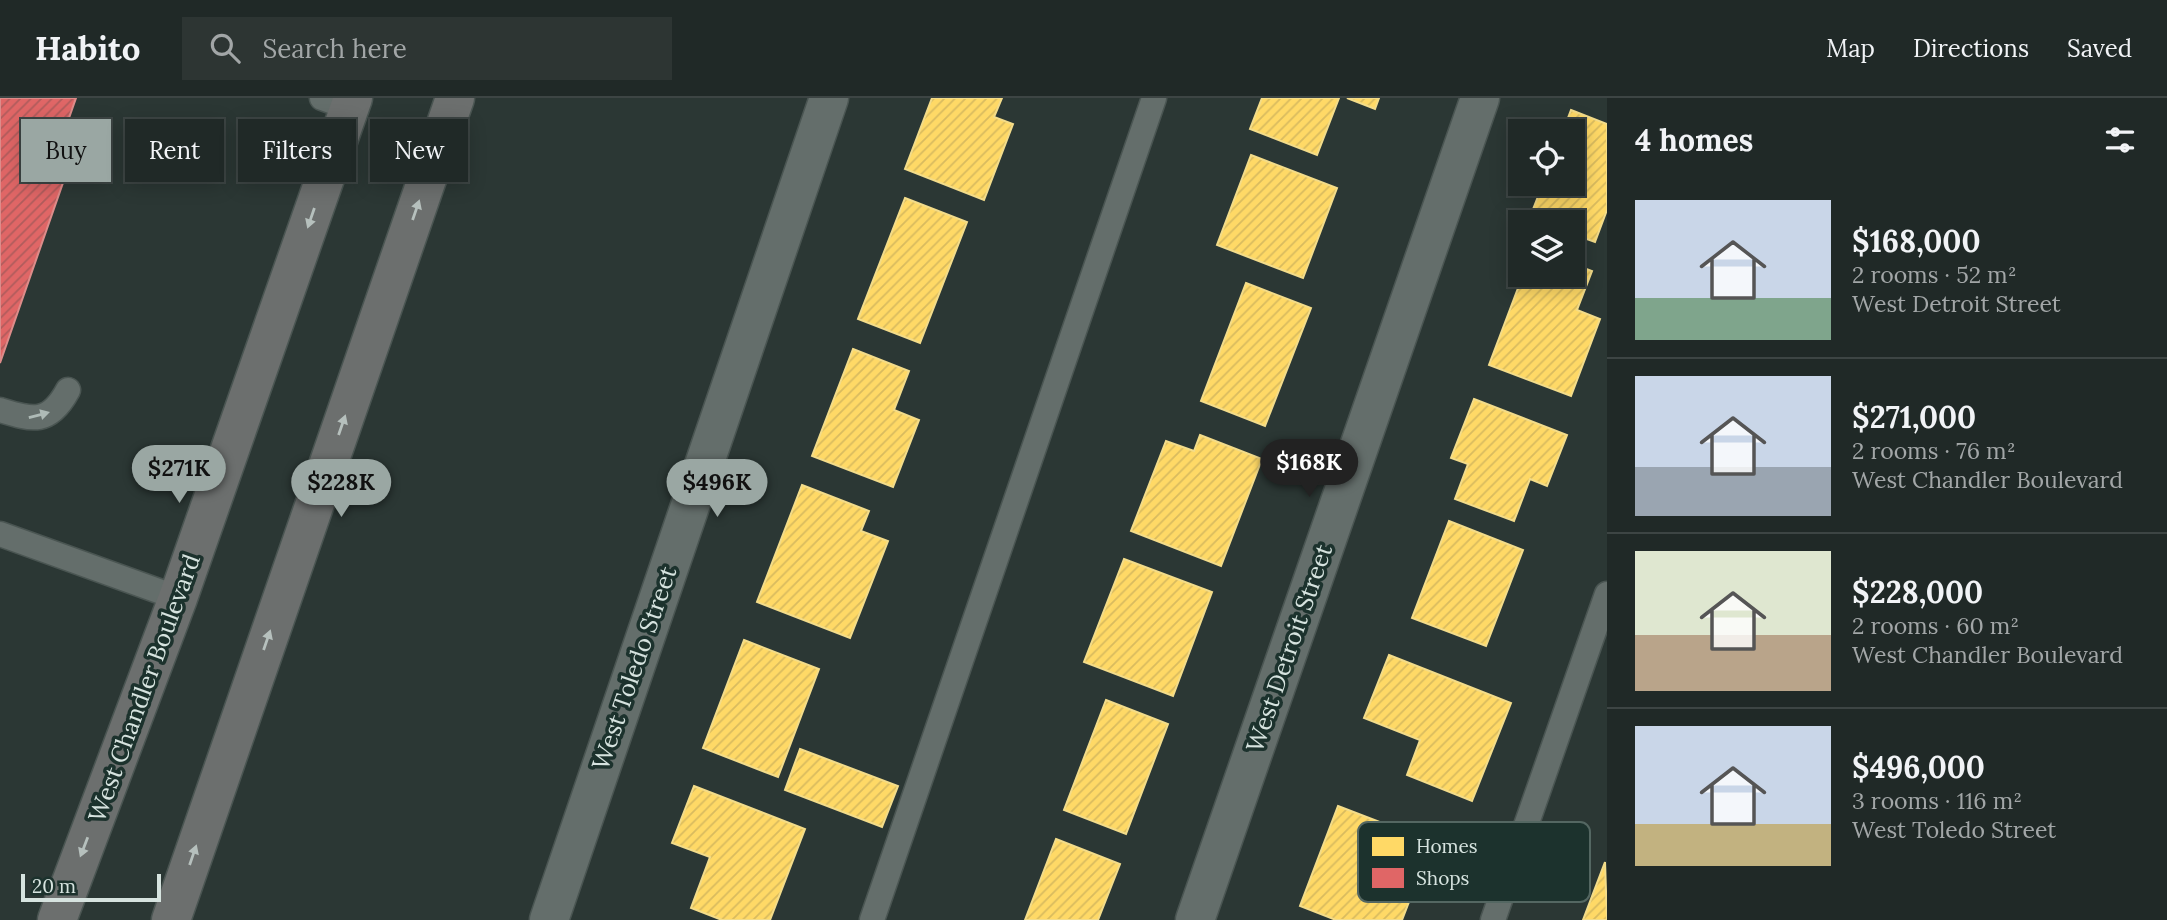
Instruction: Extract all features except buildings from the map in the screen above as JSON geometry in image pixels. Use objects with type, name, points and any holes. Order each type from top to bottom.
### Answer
[{"type":"main road","points":[[171,920],[454,98]]},
{"type":"main road","name":"West Chandler Boulevard","points":[[57,920],[178,598],[342,101]]},
{"type":"street","name":"West Toledo Street","points":[[549,920],[829,98]]},
{"type":"street","name":"West Detroit Street","points":[[1195,920],[1480,98]]},
{"type":"lane","points":[[872,920],[1154,98]]},
{"type":"lane","points":[[0,410],[31,419],[53,411],[68,390]]},
{"type":"lane","points":[[0,534],[178,598]]},
{"type":"lane","points":[[1527,822],[1607,594]]},
{"type":"lane","points":[[1493,920],[1499,902]]}]
